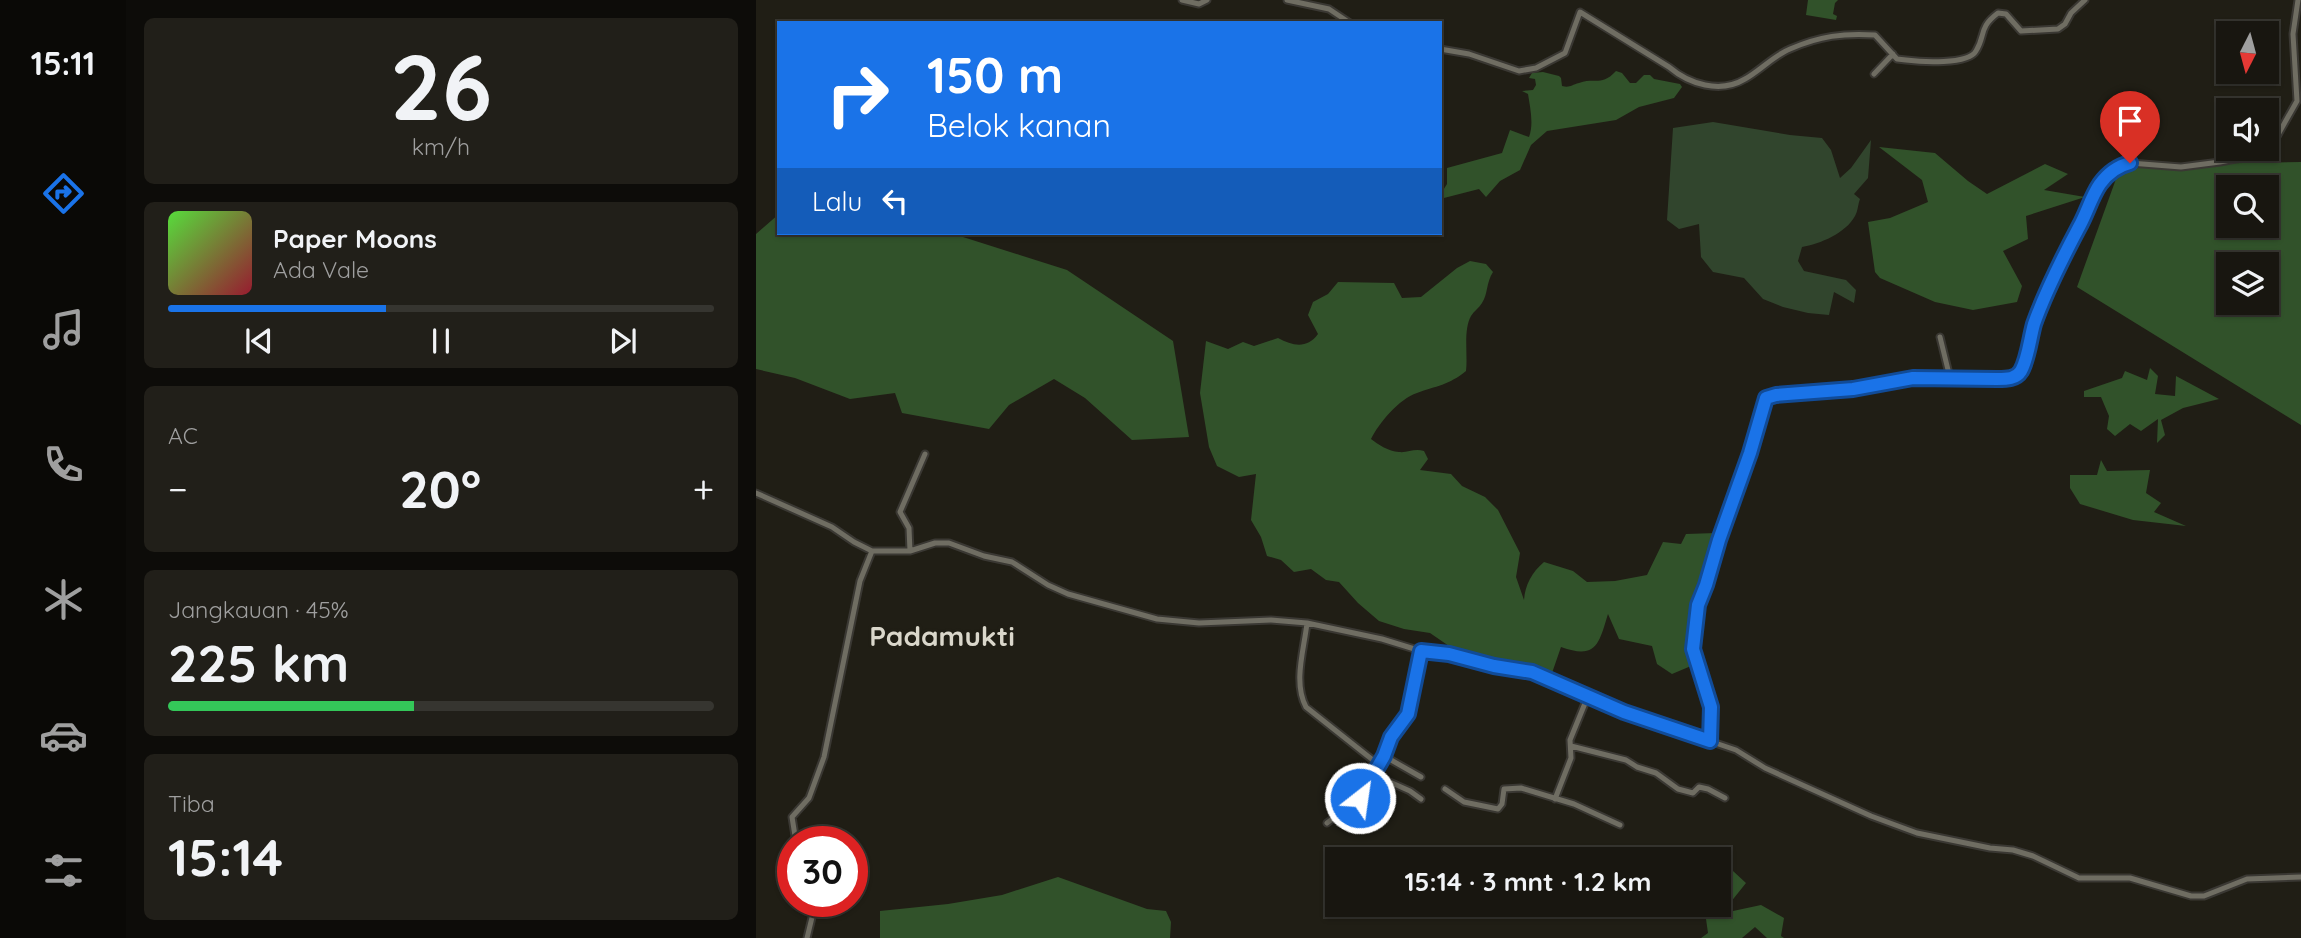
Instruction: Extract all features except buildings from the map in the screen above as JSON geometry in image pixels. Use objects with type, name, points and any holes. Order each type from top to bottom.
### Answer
[{"type":"street","points":[[1182,0],[1199,4],[1207,0]]},
{"type":"street","points":[[1287,0],[1329,9],[1347,21]]},
{"type":"street","points":[[1442,49],[1469,54],[1519,71],[1536,68],[1565,53],[1580,12],[1669,67],[1679,76],[1700,85],[1724,86],[1745,80],[1777,55],[1829,35],[1875,35],[1897,59],[1965,60],[1976,51],[1988,20],[1998,13],[2006,14],[2021,32],[2058,29],[2085,0]]},
{"type":"street","points":[[2279,133],[2297,101],[2293,34],[2298,0]]},
{"type":"street","points":[[1874,74],[1893,54]]},
{"type":"street","points":[[1710,741],[1711,707],[1693,649],[1698,605],[1766,398],[1853,389],[1913,378],[2010,379],[2018,374],[2025,361],[2028,342],[2050,282],[2081,226],[2093,197],[2113,170],[2130,163],[2181,167],[2223,161]]},
{"type":"street","points":[[1940,337],[1950,378]]},
{"type":"street","points":[[910,551],[909,528],[900,512],[925,454]]},
{"type":"street","points":[[756,493],[832,527],[872,551],[910,551],[935,543],[948,543],[984,556],[1012,562],[1048,585],[1068,594],[1157,619],[1199,623],[1272,620],[1307,623],[1382,639],[1421,651],[1449,654],[1494,666],[1532,672],[1624,712],[1736,750],[1765,768],[1871,816],[1917,833],[2013,850],[2033,856],[2079,878],[2130,877],[2191,896],[2204,896],[2247,879],[2301,877]]},
{"type":"street","points":[[793,826],[792,817],[809,798],[824,757],[860,581],[872,551]]},
{"type":"street","points":[[1307,623],[1300,696],[1307,707],[1379,765]]},
{"type":"street","points":[[1327,822],[1360,798],[1384,756],[1391,737],[1408,714],[1421,651]]},
{"type":"street","points":[[1555,799],[1570,758],[1570,740],[1588,696]]},
{"type":"street","points":[[1571,746],[1626,760],[1656,773],[1680,790],[1693,793],[1699,787],[1707,788],[1725,798]]},
{"type":"street","points":[[1384,756],[1420,777]]},
{"type":"street","points":[[1374,775],[1421,799]]},
{"type":"street","points":[[1445,789],[1464,802],[1500,808],[1503,790],[1521,788],[1577,805],[1620,825]]},
{"type":"street","points":[[807,938],[812,917]]},
{"type":"green space","points":[[1808,0],[1838,0],[1833,14],[1837,16],[1836,20],[1806,15]]},
{"type":"green space","points":[[1616,71],[1622,73],[1630,83],[1636,83],[1644,75],[1650,75],[1654,79],[1680,84],[1682,87],[1674,98],[1639,107],[1616,120],[1547,131],[1531,145],[1520,170],[1500,181],[1486,197],[1479,189],[1442,198],[1442,192],[1447,184],[1447,168],[1502,153],[1510,130],[1529,137],[1530,104],[1528,94],[1522,91],[1533,90],[1536,85],[1535,79],[1529,78],[1532,73],[1543,72],[1559,76],[1562,86],[1567,87],[1611,76]]},
{"type":"green space","points":[[1713,122],[1822,138],[1831,150],[1840,178],[1851,168],[1871,140],[1868,178],[1854,194],[1860,199],[1855,216],[1845,228],[1832,237],[1802,247],[1798,261],[1804,271],[1846,280],[1856,290],[1854,303],[1834,292],[1829,315],[1783,307],[1763,299],[1744,278],[1713,272],[1701,257],[1699,224],[1679,229],[1667,220],[1673,128]]},
{"type":"green space","points":[[1879,147],[1935,153],[1987,194],[2045,164],[2068,174],[2044,190],[2085,197],[2026,216],[2028,239],[2003,251],[2022,286],[2017,302],[1973,310],[1935,302],[1880,278],[1875,272],[1868,222],[1890,218],[1928,202],[1922,180]]},
{"type":"green space","points":[[2301,162],[2301,425],[2077,287],[2121,165]]},
{"type":"green space","points":[[777,216],[777,235],[954,235],[1067,270],[1173,341],[1189,437],[1132,440],[1085,398],[1054,379],[1009,405],[989,429],[902,413],[895,393],[850,399],[795,378],[756,369],[756,234]]},
{"type":"green space","points":[[1470,261],[1486,264],[1493,272],[1484,300],[1469,322],[1466,335],[1466,371],[1448,382],[1403,400],[1384,419],[1371,439],[1395,451],[1424,451],[1428,459],[1420,470],[1451,474],[1462,486],[1485,497],[1498,510],[1520,553],[1516,577],[1524,600],[1530,579],[1544,562],[1573,571],[1587,582],[1615,581],[1647,575],[1663,542],[1681,544],[1686,534],[1716,533],[1692,620],[1691,666],[1672,674],[1657,664],[1652,646],[1619,639],[1608,614],[1595,646],[1582,651],[1561,647],[1552,673],[1529,665],[1465,657],[1430,633],[1379,621],[1339,582],[1326,580],[1311,569],[1294,572],[1281,560],[1267,556],[1261,537],[1251,520],[1256,474],[1239,477],[1217,466],[1209,447],[1200,393],[1206,341],[1228,349],[1243,342],[1254,346],[1278,338],[1289,343],[1304,344],[1318,334],[1308,315],[1313,302],[1328,294],[1338,282],[1394,283],[1402,298],[1421,297]]},
{"type":"green space","points":[[2150,368],[2158,376],[2155,394],[2175,396],[2176,376],[2219,399],[2183,408],[2161,420],[2165,435],[2157,443],[2158,419],[2141,431],[2130,424],[2115,436],[2107,429],[2109,416],[2101,397],[2084,397],[2084,391],[2122,378],[2125,371],[2147,380]]},
{"type":"green space","points":[[2101,460],[2107,471],[2150,470],[2146,493],[2161,503],[2154,512],[2186,526],[2133,520],[2080,504],[2070,488],[2070,475],[2097,475]]},
{"type":"green space","points":[[1731,872],[1746,883],[1731,902]]},
{"type":"green space","points":[[1058,877],[1147,909],[1166,911],[1171,922],[1170,938],[880,938],[880,911],[1002,895]]},
{"type":"green space","points":[[1761,905],[1784,918],[1781,936],[1784,938],[1767,938],[1755,927],[1742,938],[1701,938],[1708,933],[1706,919],[1731,917],[1731,910]]},
{"type":"district","name":"Padamukti","points":[[942,636]]},
{"type":"route","points":[[1360,798],[1384,756],[1391,737],[1408,714],[1421,651],[1449,654],[1494,666],[1532,672],[1624,712],[1710,741],[1711,707],[1693,649],[1698,605],[1766,398],[1853,389],[1913,378],[2010,379],[2018,374],[2025,361],[2028,342],[2045,293],[2081,226],[2093,197],[2113,170],[2130,163]]}]
